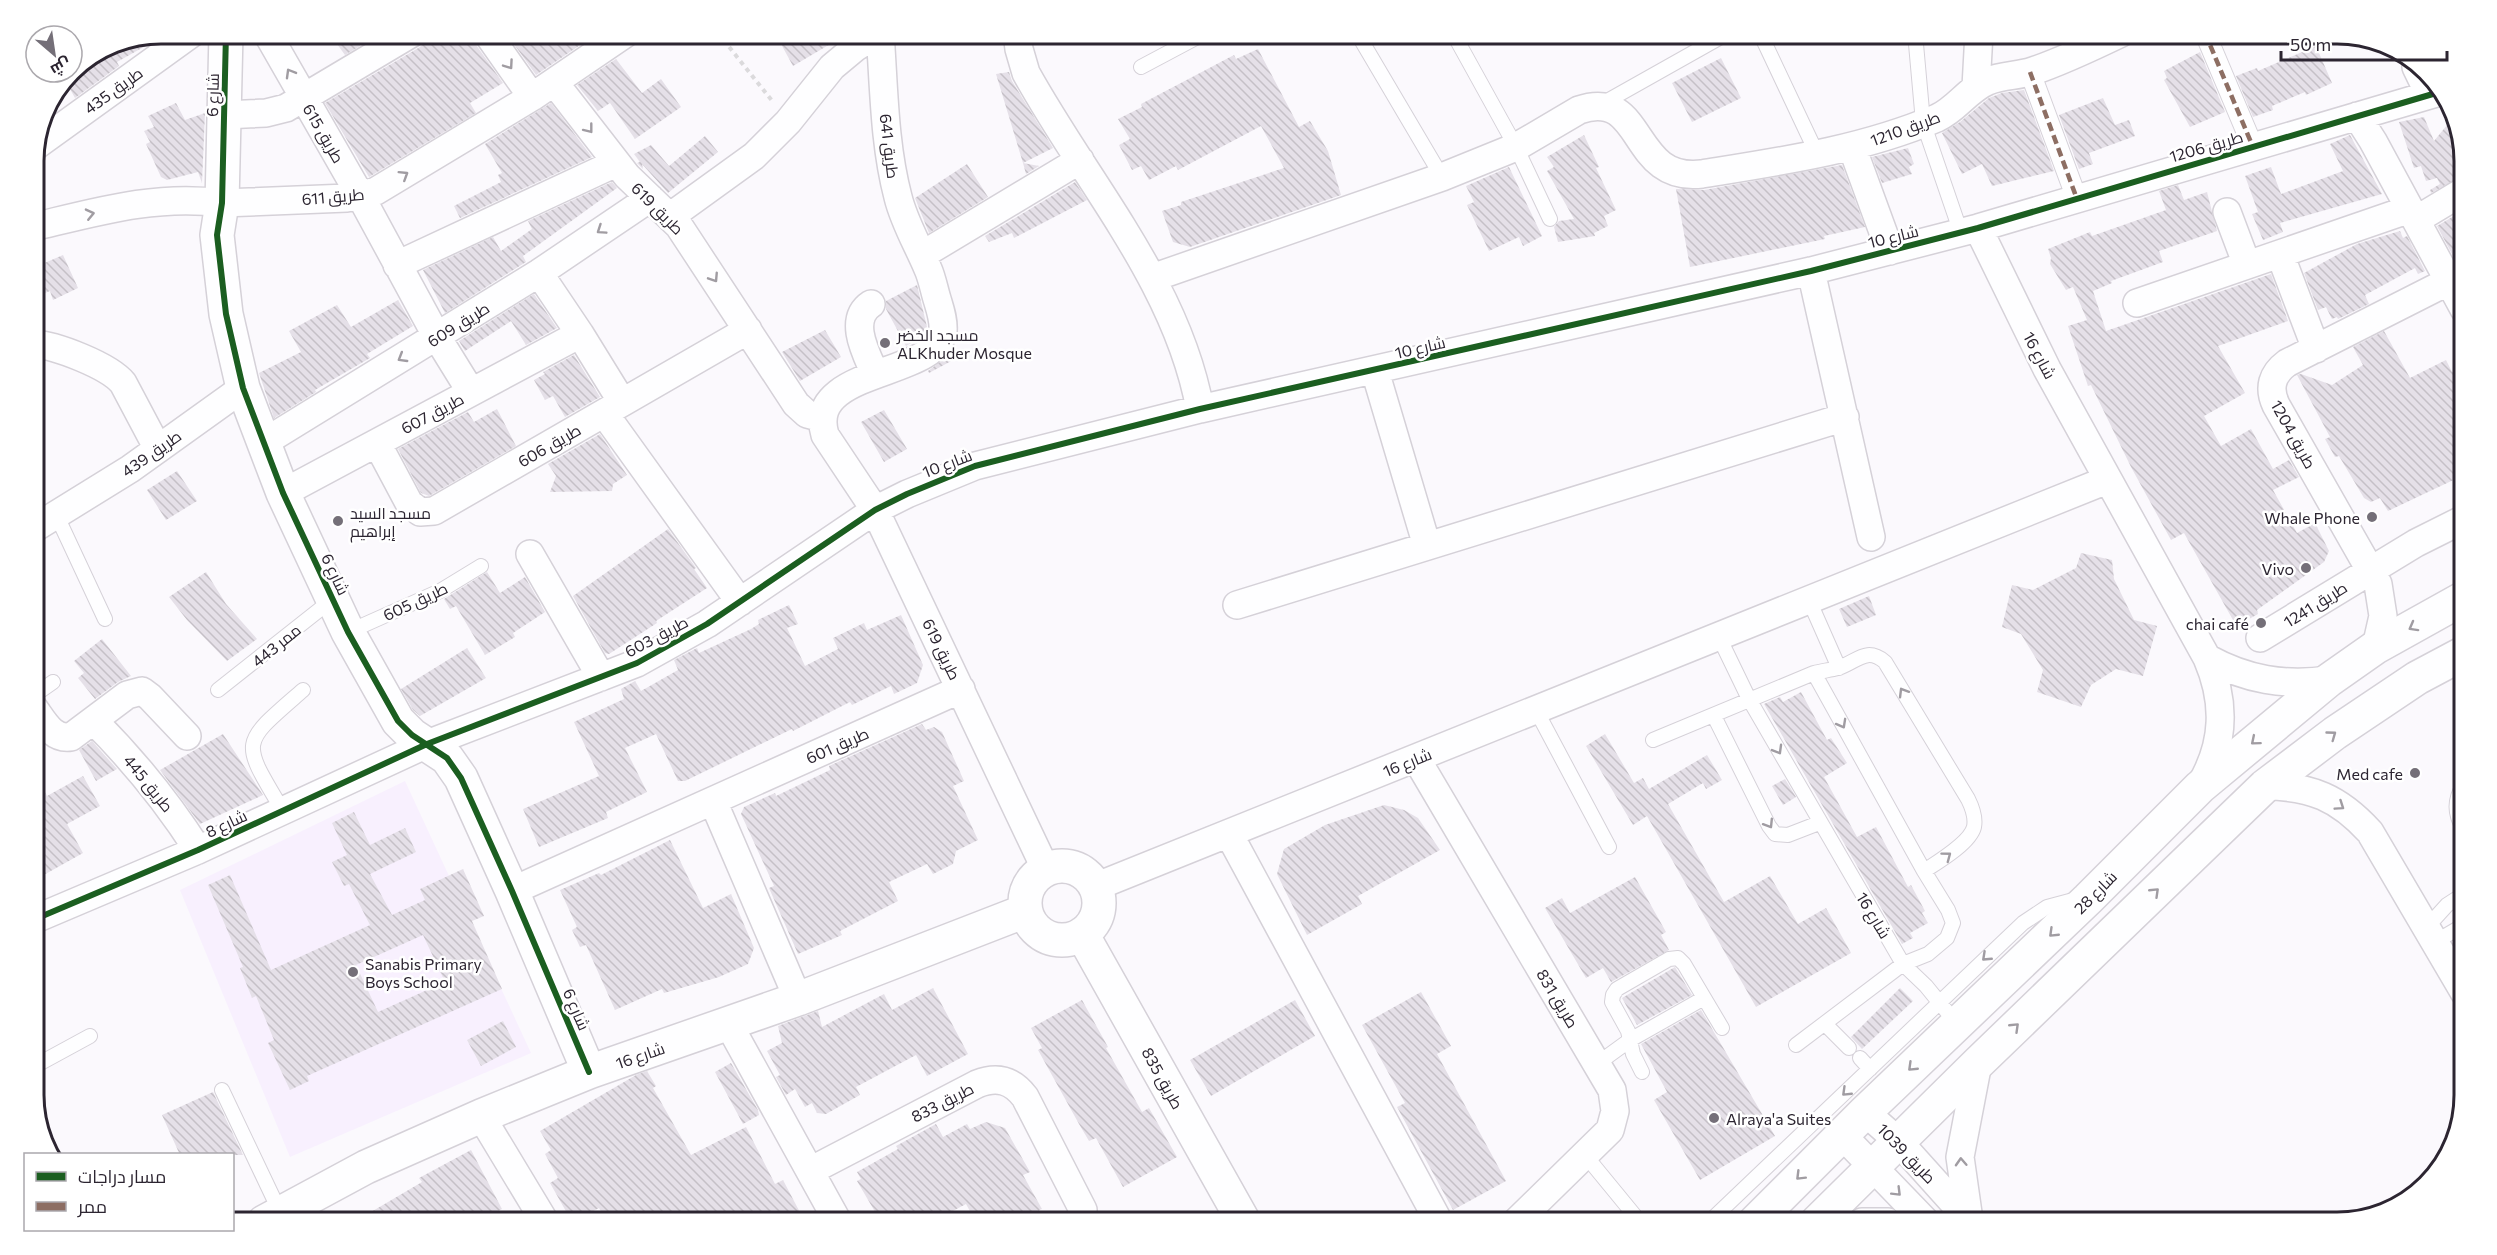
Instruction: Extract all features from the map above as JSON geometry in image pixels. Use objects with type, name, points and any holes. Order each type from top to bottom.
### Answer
[{"type":"street","name":"طريق 435","points":[[45,139],[177,44]]},
{"type":"street","name":"شارع 6","points":[[226,44],[222,203],[217,235],[226,314],[243,388],[283,493],[348,632],[398,722],[412,735],[447,758],[461,778],[589,1072]]},
{"type":"street","name":"طريق 615","points":[[273,44],[361,197],[437,337],[471,392]]},
{"type":"street","points":[[225,115],[276,111],[304,98],[394,44]]},
{"type":"street","name":"طريق 619","points":[[497,44],[650,198],[671,216],[687,236],[801,410],[824,427],[875,510],[1046,870]]},
{"type":"street","name":"طريق 611","points":[[44,224],[137,203],[179,200],[222,203],[361,197],[390,184],[543,90],[607,44]]},
{"type":"street","points":[[671,216],[754,156],[788,122],[832,67],[861,44]]},
{"type":"street","name":"طريق 641","points":[[875,374],[925,354],[936,345],[943,332],[942,316],[925,263],[898,198],[887,138],[880,44]]},
{"type":"street","points":[[1018,44],[1026,73],[1055,124],[1080,160],[1152,278],[1183,349],[1195,382],[1200,409]]},
{"type":"street","points":[[1976,87],[1978,44]]},
{"type":"street","name":"طريق 1210","points":[[1890,251],[1852,147],[1946,113],[1976,87],[1991,79],[2030,72],[2099,44]]},
{"type":"street","points":[[2210,44],[2253,147]]},
{"type":"street","points":[[2030,72],[2077,199]]},
{"type":"street","name":"طريق 1206","points":[[1969,230],[2433,94]]},
{"type":"street","points":[[1152,278],[1442,177],[1516,147],[1579,110],[1600,105],[1611,107],[1620,113],[1655,161],[1665,169],[1677,174],[1689,176],[1818,156],[1852,147]]},
{"type":"street","points":[[2357,116],[2453,289]]},
{"type":"street","points":[[925,263],[1080,160]]},
{"type":"street","points":[[397,265],[616,163]]},
{"type":"street","points":[[2136,303],[2280,254],[2413,215],[2453,196]]},
{"type":"street","name":"طريق 609","points":[[263,443],[539,273],[650,198]]},
{"type":"street","points":[[2227,212],[2247,265]]},
{"type":"street","name":"شارع 10","points":[[875,510],[975,466],[1200,409],[1811,271],[1969,230]]},
{"type":"street","name":"شارع 16","points":[[1969,230],[2027,330],[2207,658],[2216,679],[2221,724],[2218,746],[2211,768],[2199,787]]},
{"type":"street","points":[[2280,254],[2316,349]]},
{"type":"street","points":[[1811,271],[1871,537]]},
{"type":"street","points":[[539,273],[580,334],[613,407],[740,602]]},
{"type":"street","name":"طريق 1204","points":[[2371,570],[2271,396],[2273,377],[2279,369],[2449,281]]},
{"type":"street","points":[[824,427],[828,402],[834,396],[875,374],[860,335],[860,322],[867,307],[872,304]]},
{"type":"street","name":"طريق 606","points":[[377,443],[409,503],[420,512],[434,511],[748,330]]},
{"type":"street","name":"طريق 607","points":[[283,493],[580,334]]},
{"type":"street","points":[[44,343],[116,374],[158,449]]},
{"type":"street","points":[[1375,371],[1427,546]]},
{"type":"street","name":"طريق 439","points":[[44,522],[158,449],[243,388]]},
{"type":"street","points":[[1237,605],[1845,417]]},
{"type":"street","name":"شارع 16","points":[[1095,887],[2108,480]]},
{"type":"street","name":"طريق 603","points":[[427,744],[637,663],[673,645],[875,510]]},
{"type":"street","name":"طريق 1241","points":[[2260,638],[2371,570],[2453,525]]},
{"type":"street","points":[[530,554],[601,677]]},
{"type":"street","points":[[2371,570],[2382,600],[2383,616],[2376,647]]},
{"type":"street","name":"شارع 28","points":[[1765,1212],[1865,1112],[1948,1013],[2088,899],[2199,787],[2329,680],[2376,647],[2453,604]]},
{"type":"street","points":[[2207,658],[2236,672],[2266,681],[2287,683],[2329,680]]},
{"type":"street","points":[[1827,1212],[2265,786],[2335,732],[2417,678],[2454,659]]},
{"type":"street","name":"طريق 601","points":[[512,891],[961,690]]},
{"type":"street","points":[[44,720],[54,734],[64,738],[76,735],[131,692],[142,691],[150,696],[187,736]]},
{"type":"street","name":"طريق 445","points":[[93,721],[161,795],[198,850]]},
{"type":"street","name":"شارع 8","points":[[44,915],[198,850],[427,744]]},
{"type":"street","name":"طريق 831","points":[[1416,758],[1612,1090],[1615,1111],[1610,1130],[1526,1212]]},
{"type":"street","points":[[2265,786],[2305,789],[2324,795],[2356,817],[2370,832],[2454,974]]},
{"type":"street","points":[[713,801],[798,999]]},
{"type":"street","points":[[1229,834],[1433,1212]]},
{"type":"street","points":[[1057,866],[1069,866],[1080,870],[1095,887],[1098,908],[1090,927],[1071,939],[1059,940],[1038,931],[1030,922],[1025,911],[1027,891],[1037,875],[1057,866]]},
{"type":"street","name":"شارع 16","points":[[281,1212],[366,1167],[481,1116],[589,1072],[798,999],[1025,911]]},
{"type":"street","name":"طريق 835","points":[[1082,934],[1238,1212]]},
{"type":"street","points":[[728,1023],[833,1212]]},
{"type":"street","points":[[1968,1212],[1959,1157],[1978,1063]]},
{"type":"street","name":"طريق 833","points":[[810,1171],[977,1084],[995,1079],[1004,1080],[1013,1084],[1025,1097],[1083,1210]]},
{"type":"street","name":"طريق 1039","points":[[1865,1112],[1899,1142],[1962,1212]]},
{"type":"street","points":[[481,1116],[539,1212]]},
{"type":"street","name":"طريق 1039","points":[[1842,1135],[1916,1212]]},
{"type":"lane","points":[[1141,67],[1184,44]]},
{"type":"lane","points":[[1363,44],[1442,177]]},
{"type":"lane","points":[[1459,44],[1516,147],[1550,219]]},
{"type":"lane","points":[[1600,105],[1708,44]]},
{"type":"lane","points":[[1765,44],[1818,156]]},
{"type":"lane","points":[[1916,44],[1923,122],[1969,230]]},
{"type":"lane","points":[[57,514],[105,619]]},
{"type":"lane","name":"طريق 605","points":[[348,632],[440,591],[481,567]]},
{"type":"lane","name":"ممر 443","points":[[218,690],[333,599]]},
{"type":"lane","points":[[1809,600],[1839,668]]},
{"type":"lane","name":"شارع 16","points":[[1719,637],[1749,699],[1903,964],[1948,1013]]},
{"type":"lane","points":[[1653,740],[1814,673],[1839,668],[1867,655],[1877,655],[1885,662],[1972,808],[1974,828],[1968,838],[1924,871]]},
{"type":"lane","points":[[1796,1045],[1903,964],[1928,954],[1947,938],[1953,923],[1948,910],[1814,673]]},
{"type":"lane","points":[[44,693],[53,682]]},
{"type":"lane","points":[[283,811],[256,765],[252,752],[254,737],[262,726],[303,690]]},
{"type":"lane","points":[[1536,710],[1610,847]]},
{"type":"lane","points":[[1714,716],[1775,834],[1788,835],[1819,823]]},
{"type":"lane","points":[[2431,934],[2447,905],[2454,901]]},
{"type":"lane","points":[[2431,934],[2454,928]]},
{"type":"lane","points":[[1642,1072],[1612,998],[1617,989],[1669,959],[1678,958],[1684,964],[1722,1028]]},
{"type":"lane","points":[[1597,1064],[1630,1040],[1704,998]]},
{"type":"lane","points":[[1720,1212],[1870,1069],[1948,1013]]},
{"type":"lane","points":[[1825,1024],[1849,1048]]},
{"type":"lane","points":[[44,1061],[90,1036]]},
{"type":"lane","points":[[1860,1058],[1870,1069]]},
{"type":"lane","points":[[222,1090],[270,1212]]},
{"type":"lane","points":[[1585,1155],[1632,1212]]},
{"type":"path","points":[[727,44],[788,122]]},
{"type":"shaded area","name":"Sanabis Primary Boys School","points":[[405,781],[531,1053],[290,1157],[180,890]]},
{"type":"building","points":[[337,44],[359,44],[360,46],[345,55]]},
{"type":"building","points":[[422,44],[475,44],[503,83],[470,103],[476,113],[369,177],[325,103]]},
{"type":"building","points":[[514,44],[582,44],[536,75]]},
{"type":"building","points":[[781,44],[830,44],[793,66]]},
{"type":"building","points":[[148,45],[117,62],[119,66],[75,98],[69,88],[73,84],[84,84],[84,71],[95,63],[116,52]]},
{"type":"building","points":[[2316,46],[2332,83],[2306,95],[2305,92],[2272,106],[2273,110],[2253,117],[2236,76],[2257,68],[2258,71]]},
{"type":"building","points":[[1258,49],[1299,127],[1310,121],[1328,151],[1341,195],[1190,247],[1173,242],[1162,211],[1181,205],[1181,202],[1284,168],[1261,126],[1178,170],[1176,166],[1149,180],[1141,166],[1132,170],[1119,145],[1130,139],[1118,119],[1142,107],[1141,104],[1234,55],[1236,59]]},
{"type":"building","points":[[2200,52],[2225,112],[2190,127],[2164,80],[2167,78],[2164,71]]},
{"type":"building","points":[[1721,58],[1741,98],[1692,122],[1672,83]]},
{"type":"building","points":[[616,59],[642,93],[661,79],[681,107],[635,139],[610,103],[598,111],[577,85]]},
{"type":"building","points":[[1009,72],[1012,81],[1053,148],[1023,163],[996,74]]},
{"type":"building","points":[[2024,90],[2054,171],[1992,186],[1982,164],[1962,174],[1942,133],[1960,122],[1989,98],[2002,93]]},
{"type":"building","points":[[2103,98],[2115,125],[2129,120],[2135,136],[2089,153],[2093,164],[2079,169],[2059,115]]},
{"type":"building","points":[[176,103],[185,120],[205,113],[202,183],[198,172],[167,180],[161,177],[146,144],[150,142],[144,131],[154,127],[148,116]]},
{"type":"building","points":[[551,103],[592,157],[460,218],[454,206],[501,182],[498,175],[502,173],[485,144]]},
{"type":"building","points":[[2424,117],[2434,141],[2447,125],[2453,153],[2453,181],[2431,193],[2430,190],[2440,184],[2437,178],[2426,181],[2421,166],[2414,168],[2399,122]]},
{"type":"building","points":[[1584,135],[1599,167],[1596,168],[1616,210],[1604,216],[1608,226],[1594,233],[1595,236],[1558,242],[1554,227],[1559,221],[1574,219],[1547,171],[1554,167],[1547,157]]},
{"type":"building","points":[[2350,135],[2382,194],[2280,223],[2283,232],[2263,240],[2252,214],[2258,212],[2245,176],[2271,167],[2281,194],[2343,171],[2330,144]]},
{"type":"building","points":[[705,136],[718,152],[668,193],[642,164],[643,169],[637,163],[640,162],[634,154],[651,145],[669,166]]},
{"type":"building","points":[[1908,148],[1914,164],[1909,167],[1912,174],[1882,183],[1872,157]]},
{"type":"building","points":[[1023,163],[1039,166],[1026,174]]},
{"type":"building","points":[[967,164],[988,197],[929,233],[915,198]]},
{"type":"building","points":[[1842,165],[1865,227],[1824,236],[1825,239],[1690,267],[1676,189],[1704,190]]},
{"type":"building","points":[[1509,167],[1542,236],[1523,246],[1519,237],[1489,251],[1467,205],[1474,202],[1466,186]]},
{"type":"building","points":[[612,182],[617,188],[523,256],[526,262],[445,313],[423,270],[493,237],[501,251],[532,229],[528,221]]},
{"type":"building","points":[[1075,182],[1087,200],[1014,238],[1012,233],[989,242],[985,236]]},
{"type":"building","points":[[2178,185],[2184,200],[2207,192],[2217,231],[2159,251],[2163,262],[2111,281],[2112,283],[2093,291],[2106,331],[2271,274],[2288,321],[2218,346],[2245,393],[2204,416],[2221,446],[2251,429],[2273,469],[2289,460],[2299,477],[2273,490],[2297,533],[2315,523],[2329,551],[2324,562],[2257,610],[2258,614],[2242,623],[2233,620],[2184,533],[2171,540],[2131,467],[2091,385],[2088,386],[2068,326],[2087,320],[2073,287],[2066,290],[2050,264],[2048,249],[2090,232],[2092,236],[2166,210],[2159,191]]},
{"type":"building","points":[[2453,216],[2453,256],[2437,226]]},
{"type":"building","points":[[2400,231],[2403,238],[2407,236],[2425,271],[2418,274],[2415,268],[2365,295],[2369,304],[2338,319],[2337,317],[2332,319],[2326,307],[2318,310],[2304,273],[2357,244]]},
{"type":"building","points":[[63,255],[78,288],[53,300],[50,291],[44,293],[44,263]]},
{"type":"building","points":[[917,285],[927,327],[923,336],[906,346],[886,309],[886,301]]},
{"type":"building","points":[[534,294],[557,328],[526,345],[511,321],[465,351],[459,341]]},
{"type":"building","points":[[398,300],[413,326],[367,354],[370,358],[315,390],[316,392],[274,418],[259,373],[301,352],[289,331],[337,305],[351,327]]},
{"type":"building","points":[[825,330],[841,357],[800,381],[782,352]]},
{"type":"building","points":[[2384,331],[2410,378],[2446,360],[2453,371],[2453,480],[2388,511],[2380,498],[2371,502],[2364,498],[2339,456],[2335,457],[2325,439],[2330,437],[2297,375],[2301,374],[2332,385],[2363,365],[2353,347]]},
{"type":"building","points":[[951,351],[955,359],[929,373],[928,371]]},
{"type":"building","points":[[574,355],[600,397],[565,417],[553,396],[545,400],[534,380],[545,374],[543,372]]},
{"type":"building","points":[[497,409],[516,446],[429,496],[421,493],[398,449],[468,412],[474,422]]},
{"type":"building","points":[[884,410],[907,449],[884,462],[861,422]]},
{"type":"building","points":[[600,434],[627,475],[613,484],[612,491],[550,492],[556,476],[548,464]]},
{"type":"building","points":[[177,471],[197,501],[166,520],[147,490]]},
{"type":"building","points":[[668,529],[696,568],[694,569],[707,588],[609,654],[605,653],[573,596]]},
{"type":"building","points":[[2081,553],[2112,560],[2114,579],[2134,620],[2157,626],[2143,676],[2116,669],[2091,685],[2081,707],[2037,692],[2043,670],[2021,634],[2002,627],[2012,585],[2033,590],[2076,568]]},
{"type":"building","points":[[206,572],[226,604],[257,639],[227,661],[187,620],[169,597]]},
{"type":"building","points":[[487,572],[500,593],[525,577],[545,612],[513,633],[515,637],[485,655],[456,606],[450,609],[444,599]]},
{"type":"building","points":[[1869,596],[1876,615],[1847,627],[1839,609]]},
{"type":"building","points":[[789,605],[798,624],[787,628],[805,666],[838,649],[833,638],[864,623],[867,630],[901,615],[923,665],[917,683],[894,694],[891,686],[852,705],[850,702],[685,781],[678,781],[656,734],[625,748],[647,792],[606,812],[608,818],[539,847],[523,809],[599,776],[574,722],[624,699],[621,689],[635,681],[641,691],[678,670],[674,660],[697,648],[699,653],[751,629],[759,624],[758,620]]},
{"type":"building","points":[[102,639],[131,676],[118,682],[95,699],[78,678],[84,673],[74,661]]},
{"type":"building","points":[[467,648],[486,678],[420,716],[413,710],[401,689]]},
{"type":"building","points":[[1801,692],[1827,740],[1831,738],[1847,763],[1824,777],[1857,837],[1876,827],[1908,887],[1911,885],[1925,911],[1922,913],[1928,923],[1910,933],[1913,938],[1902,944],[1764,704],[1780,697],[1783,702]]},
{"type":"building","points":[[922,724],[926,730],[934,727],[942,732],[964,781],[953,786],[978,840],[956,851],[953,864],[933,874],[927,864],[889,882],[898,901],[840,931],[842,935],[798,954],[769,888],[774,886],[741,814],[744,807],[775,793],[776,796],[830,770],[829,766]]},
{"type":"building","points":[[223,734],[263,795],[200,824],[160,770]]},
{"type":"building","points":[[1605,734],[1634,783],[1643,778],[1649,789],[1707,755],[1722,780],[1706,789],[1703,783],[1668,804],[1724,902],[1770,876],[1798,924],[1826,908],[1851,953],[1756,1007],[1647,816],[1633,825],[1586,746]]},
{"type":"building","points":[[92,741],[117,769],[96,781],[79,750]]},
{"type":"building","points":[[83,776],[100,806],[67,824],[83,853],[44,875],[44,790],[47,796]]},
{"type":"building","points":[[1785,779],[1796,797],[1783,805],[1772,786]]},
{"type":"building","points":[[1384,805],[1404,810],[1418,818],[1440,850],[1358,896],[1362,904],[1307,935],[1277,874],[1284,849],[1325,825]]},
{"type":"building","points":[[354,812],[370,845],[405,828],[416,852],[370,874],[392,915],[425,900],[420,889],[463,869],[484,916],[472,921],[502,989],[307,1076],[309,1081],[290,1090],[268,1043],[274,1040],[256,996],[252,998],[240,968],[243,967],[208,885],[230,875],[271,970],[370,925],[349,884],[344,886],[332,862],[347,855],[332,823]],"holes":[[[423,935],[445,982],[378,1012],[356,965]]]},
{"type":"building","points":[[670,840],[703,908],[731,894],[754,948],[748,964],[719,977],[664,993],[662,989],[615,1010],[586,945],[580,947],[572,930],[577,927],[560,890],[599,873],[601,875]]},
{"type":"building","points":[[1635,877],[1666,932],[1661,935],[1669,950],[1611,982],[1603,968],[1586,978],[1545,908],[1562,898],[1570,913]]},
{"type":"building","points":[[1675,967],[1692,995],[1637,1025],[1622,998]]},
{"type":"building","points":[[933,988],[968,1054],[927,1076],[916,1055],[856,1087],[860,1095],[826,1114],[817,1113],[812,1103],[805,1107],[795,1089],[786,1095],[776,1077],[780,1075],[767,1051],[782,1043],[778,1026],[818,1011],[822,1027],[884,994],[892,1010]]},
{"type":"building","points":[[1900,988],[1913,1001],[1862,1049],[1851,1037]]},
{"type":"building","points":[[1421,992],[1451,1046],[1437,1054],[1506,1181],[1453,1210],[1397,1107],[1405,1103],[1362,1025]]},
{"type":"building","points":[[1082,1000],[1142,1112],[1149,1108],[1177,1157],[1123,1187],[1096,1138],[1089,1141],[1079,1124],[1038,1050],[1042,1048],[1031,1028]]},
{"type":"building","points":[[1295,1000],[1315,1036],[1211,1096],[1190,1060]]},
{"type":"building","name":"Alraya'a Suites","points":[[1701,1010],[1775,1136],[1700,1180],[1654,1100],[1667,1092],[1641,1044]]},
{"type":"building","points":[[503,1021],[516,1047],[481,1066],[467,1040]]},
{"type":"building","points":[[731,1063],[759,1115],[743,1124],[715,1072]]},
{"type":"building","points":[[647,1071],[656,1086],[653,1088],[691,1155],[746,1127],[775,1184],[783,1180],[800,1212],[601,1212],[599,1208],[591,1212],[566,1212],[550,1183],[558,1178],[545,1154],[551,1150],[540,1131],[636,1075]]},
{"type":"building","points":[[213,1092],[243,1155],[179,1153],[162,1115]]},
{"type":"building","points":[[986,1122],[1005,1128],[1030,1172],[1023,1175],[1042,1209],[1039,1210],[1040,1212],[970,1212],[966,1204],[951,1212],[875,1212],[857,1181],[861,1179],[857,1172],[898,1149],[896,1146],[936,1124],[943,1137],[967,1124],[970,1129]]},
{"type":"building","points":[[471,1150],[502,1209],[496,1212],[371,1212],[422,1182],[419,1178]]},
{"type":"marked path","points":[[2210,44],[2253,147]]},
{"type":"marked path","points":[[2030,72],[2077,199]]},
{"type":"cycle path","points":[[226,44],[222,203],[217,235],[226,314],[243,388],[283,493],[348,632],[398,721],[412,735],[447,758],[461,778],[589,1072]]},
{"type":"cycle path","points":[[44,915],[198,850],[427,744],[637,663],[707,624],[875,510],[975,466],[1200,409],[1811,271],[1978,228],[2433,94]]},
{"type":"place","name":"مسجد الخضر ALKhuder Mosque","points":[[885,343]]},
{"type":"place","name":"Whale Phone","points":[[2372,517]]},
{"type":"place","name":"مسجد السيد إبراهيم","points":[[338,521]]},
{"type":"place","name":"Vivo","points":[[2306,568]]},
{"type":"place","name":"chai café","points":[[2261,623]]},
{"type":"place","name":"Med cafe","points":[[2415,773]]},
{"type":"place","name":"Sanabis Primary Boys School","points":[[353,972]]},
{"type":"place","name":"Alraya'a Suites","points":[[1714,1118]]}]
